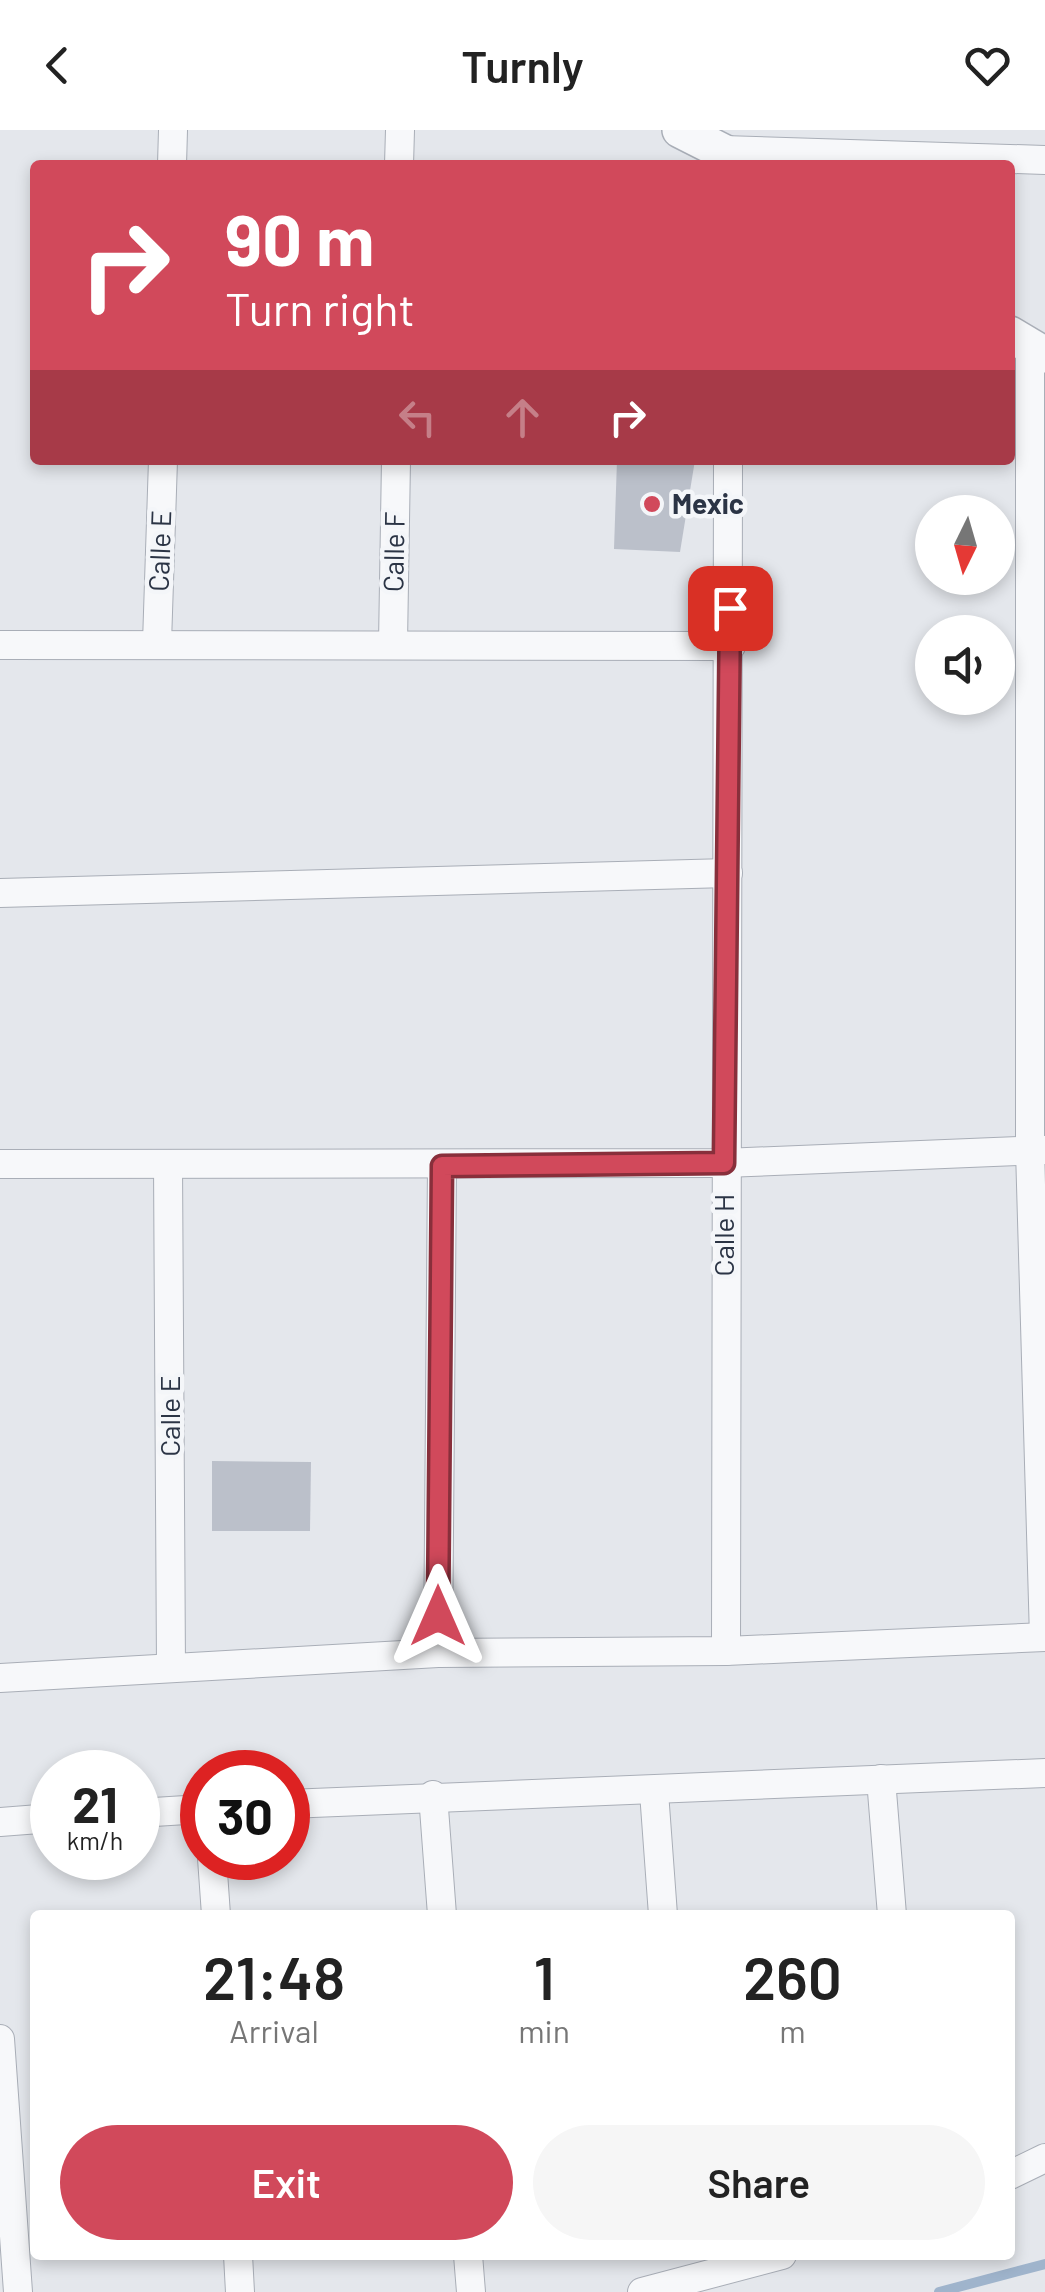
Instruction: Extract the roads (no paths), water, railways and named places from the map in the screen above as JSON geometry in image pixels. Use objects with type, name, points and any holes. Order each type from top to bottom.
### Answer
[{"type":"street","points":[[172,160],[173,130]]},
{"type":"street","points":[[399,160],[400,130]]},
{"type":"street","points":[[680,130],[732,159],[1045,160]]},
{"type":"street","points":[[0,1678],[438,1653],[726,1651],[1045,1638],[1028,345]]},
{"type":"street","name":"Calle E","points":[[158,643],[163,465]]},
{"type":"street","name":"Calle F","points":[[393,644],[396,465]]},
{"type":"street","name":"Calle H","points":[[726,1651],[724,1163],[731,646],[728,465]]},
{"type":"street","points":[[0,644],[731,646]]},
{"type":"street","points":[[0,892],[728,873]]},
{"type":"street","points":[[0,1164],[724,1163],[1037,1150]]},
{"type":"street","name":"Calle E","points":[[168,1164],[171,1668]]},
{"type":"street","points":[[438,1653],[442,1166]]},
{"type":"street","points":[[310,1803],[434,1795],[654,1792],[1045,1773]]},
{"type":"street","points":[[881,1779],[892,1910]]},
{"type":"street","points":[[654,1792],[663,1910]]},
{"type":"street","points":[[434,1795],[442,1910]]},
{"type":"street","points":[[0,1822],[30,1820]]},
{"type":"street","points":[[214,1880],[216,1910]]},
{"type":"street","points":[[0,2039],[18,2292]]},
{"type":"street","points":[[1015,2173],[1045,2158]]},
{"type":"street","points":[[238,2260],[240,2292]]},
{"type":"street","points":[[468,2260],[471,2292]]},
{"type":"street","points":[[642,2292],[691,2266],[741,2260]]},
{"type":"waterway","points":[[939,2292],[1045,2264]]},
{"type":"place","name":"Mexic","points":[[652,504]]}]
